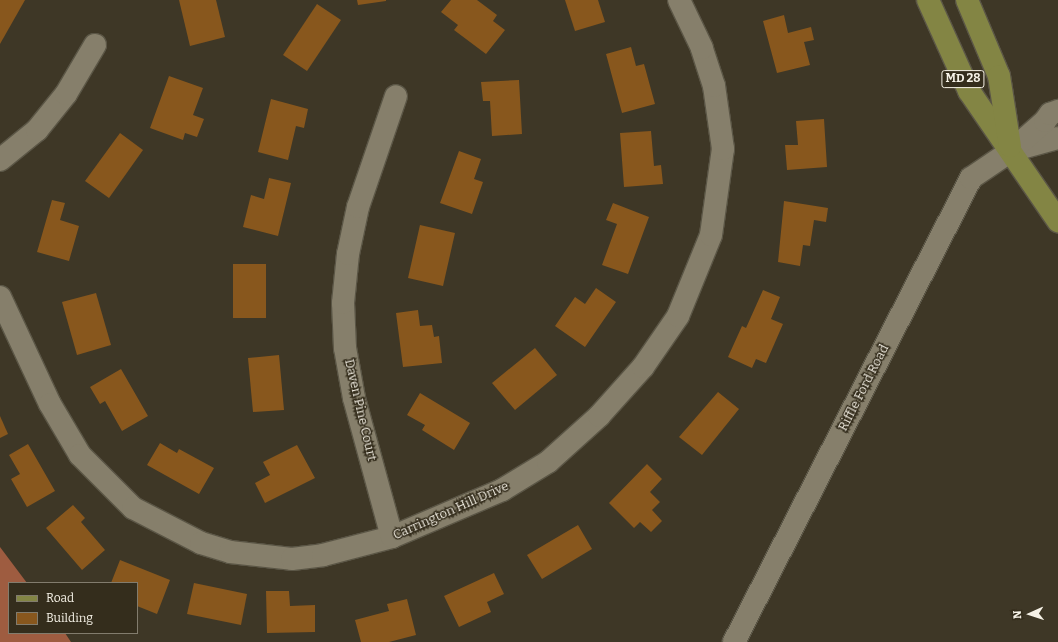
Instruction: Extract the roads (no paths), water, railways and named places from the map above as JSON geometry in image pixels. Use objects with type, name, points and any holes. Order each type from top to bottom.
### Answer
[{"type":"main road","name":"MD 28","points":[[928,0],[969,91],[1058,221]]},
{"type":"main road","name":"MD 28","points":[[967,0],[999,76],[1011,151]]},
{"type":"street","name":"Carrington Hill Drive","points":[[0,297],[50,404],[80,456],[133,508],[201,543],[245,554],[292,559],[323,555],[392,537],[502,490],[548,462],[604,411],[643,367],[678,316],[711,235],[723,149],[714,86],[702,48],[679,0]]},
{"type":"street","points":[[0,160],[36,130],[66,94],[96,44]]},
{"type":"street","name":"Daven Pine Court","points":[[392,537],[354,398],[345,348],[344,303],[348,254],[358,207],[396,96]]},
{"type":"street","points":[[1011,151],[1045,121],[1050,114],[1058,111]]},
{"type":"street","points":[[1011,151],[1058,138]]},
{"type":"street","name":"Riffle Ford Road","points":[[734,642],[971,178],[1011,151]]}]
